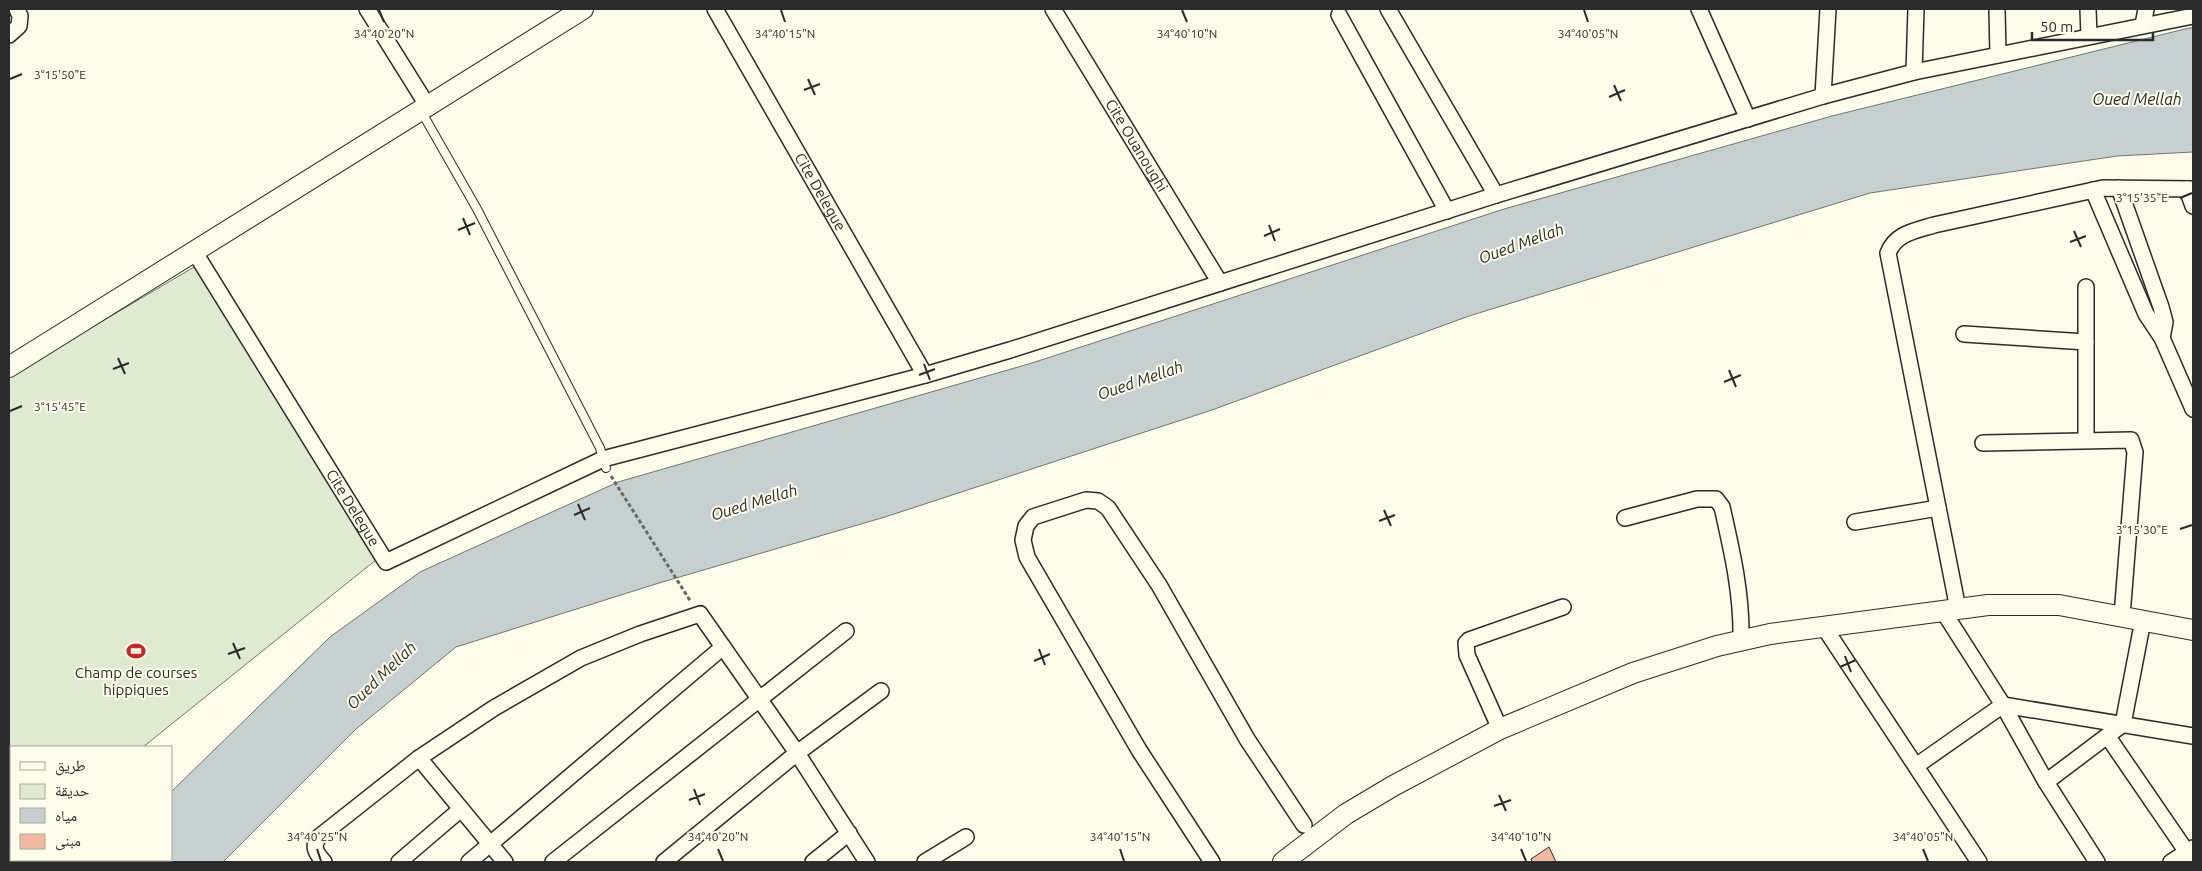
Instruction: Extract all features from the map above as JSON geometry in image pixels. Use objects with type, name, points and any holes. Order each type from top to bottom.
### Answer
[{"type":"street","points":[[9,34],[19,26],[20,16],[17,9]]},
{"type":"street","points":[[367,9],[423,107]]},
{"type":"street","name":"Cite Delegue","points":[[715,9],[925,375]]},
{"type":"street","name":"Cite Ouanoughi","points":[[1053,9],[1220,283]]},
{"type":"street","points":[[1388,9],[1496,195]]},
{"type":"street","points":[[1699,9],[1748,119]]},
{"type":"street","points":[[1823,96],[1828,9]]},
{"type":"street","points":[[1914,72],[1916,9]]},
{"type":"street","points":[[1998,9],[1998,55]]},
{"type":"street","points":[[2088,9],[2089,36]]},
{"type":"street","points":[[2143,24],[2146,9]]},
{"type":"street","points":[[9,367],[577,10]]},
{"type":"street","points":[[1339,15],[1447,211]]},
{"type":"street","points":[[605,464],[925,375],[1496,195],[1823,96],[1914,72],[2143,24],[2193,16]]},
{"type":"street","points":[[2118,188],[2161,308],[2165,322],[2162,338]]},
{"type":"street","points":[[2097,862],[2046,782],[1950,610],[1938,508],[1888,253],[1896,239],[1909,232],[2093,190],[2118,188],[2190,189],[2193,206]]},
{"type":"street","points":[[2093,190],[2146,314],[2162,338],[2193,410]]},
{"type":"street","name":"Cite Delegue","points":[[194,251],[386,562],[605,464]]},
{"type":"street","points":[[2086,287],[2086,440]]},
{"type":"street","points":[[1964,334],[2086,342]]},
{"type":"street","points":[[1983,443],[2130,440],[2135,448],[2122,616]]},
{"type":"street","points":[[1625,518],[1698,499],[1716,499],[1722,507],[1735,566],[1741,612],[1741,640]]},
{"type":"street","points":[[1212,862],[1140,750],[1027,557],[1023,540],[1026,526],[1033,517],[1086,500],[1098,501],[1108,508],[1159,585],[1247,739],[1304,825]]},
{"type":"street","points":[[1855,522],[1938,508]]},
{"type":"street","points":[[1283,862],[1346,814],[1393,786],[1500,729],[1633,673],[1741,640],[1988,605],[2059,605],[2193,630]]},
{"type":"street","points":[[1500,729],[1467,655],[1466,643],[1469,640],[1563,607]]},
{"type":"street","points":[[324,862],[315,848],[315,842],[319,837],[419,758],[494,708],[581,658],[698,611],[798,753],[867,862]]},
{"type":"street","points":[[2046,782],[2123,724],[2143,620]]},
{"type":"street","points":[[1824,627],[1979,862]]},
{"type":"street","points":[[552,862],[846,631]]},
{"type":"street","points":[[468,862],[722,647]]},
{"type":"street","points":[[664,862],[798,753],[881,691]]},
{"type":"street","points":[[1916,766],[2003,705],[2193,736]]},
{"type":"street","points":[[2108,737],[2191,854],[2172,862]]},
{"type":"street","points":[[419,758],[505,862]]},
{"type":"street","points":[[399,862],[461,809]]},
{"type":"street","points":[[813,862],[849,833]]},
{"type":"street","points":[[925,862],[966,837]]},
{"type":"lane","points":[[423,107],[600,448],[605,464]]},
{"type":"path","points":[[605,464],[698,611]]},
{"type":"green space","name":"Champ de courses hippiques","points":[[201,263],[382,555],[144,746],[10,746],[10,861],[84,861],[82,862],[9,862],[9,376]]},
{"type":"water","name":"Oued Mellah","points":[[2193,28],[2193,152],[2117,156],[1870,193],[1469,316],[1212,410],[885,517],[659,583],[456,647],[356,729],[223,862],[100,862],[172,861],[172,791],[330,637],[420,572],[618,482],[1032,363],[1504,209],[1832,116]]},
{"type":"building","points":[[1549,847],[1556,862],[1532,862],[1531,859]]},
{"type":"place","name":"Champ de courses hippiques","points":[[136,651]]}]
